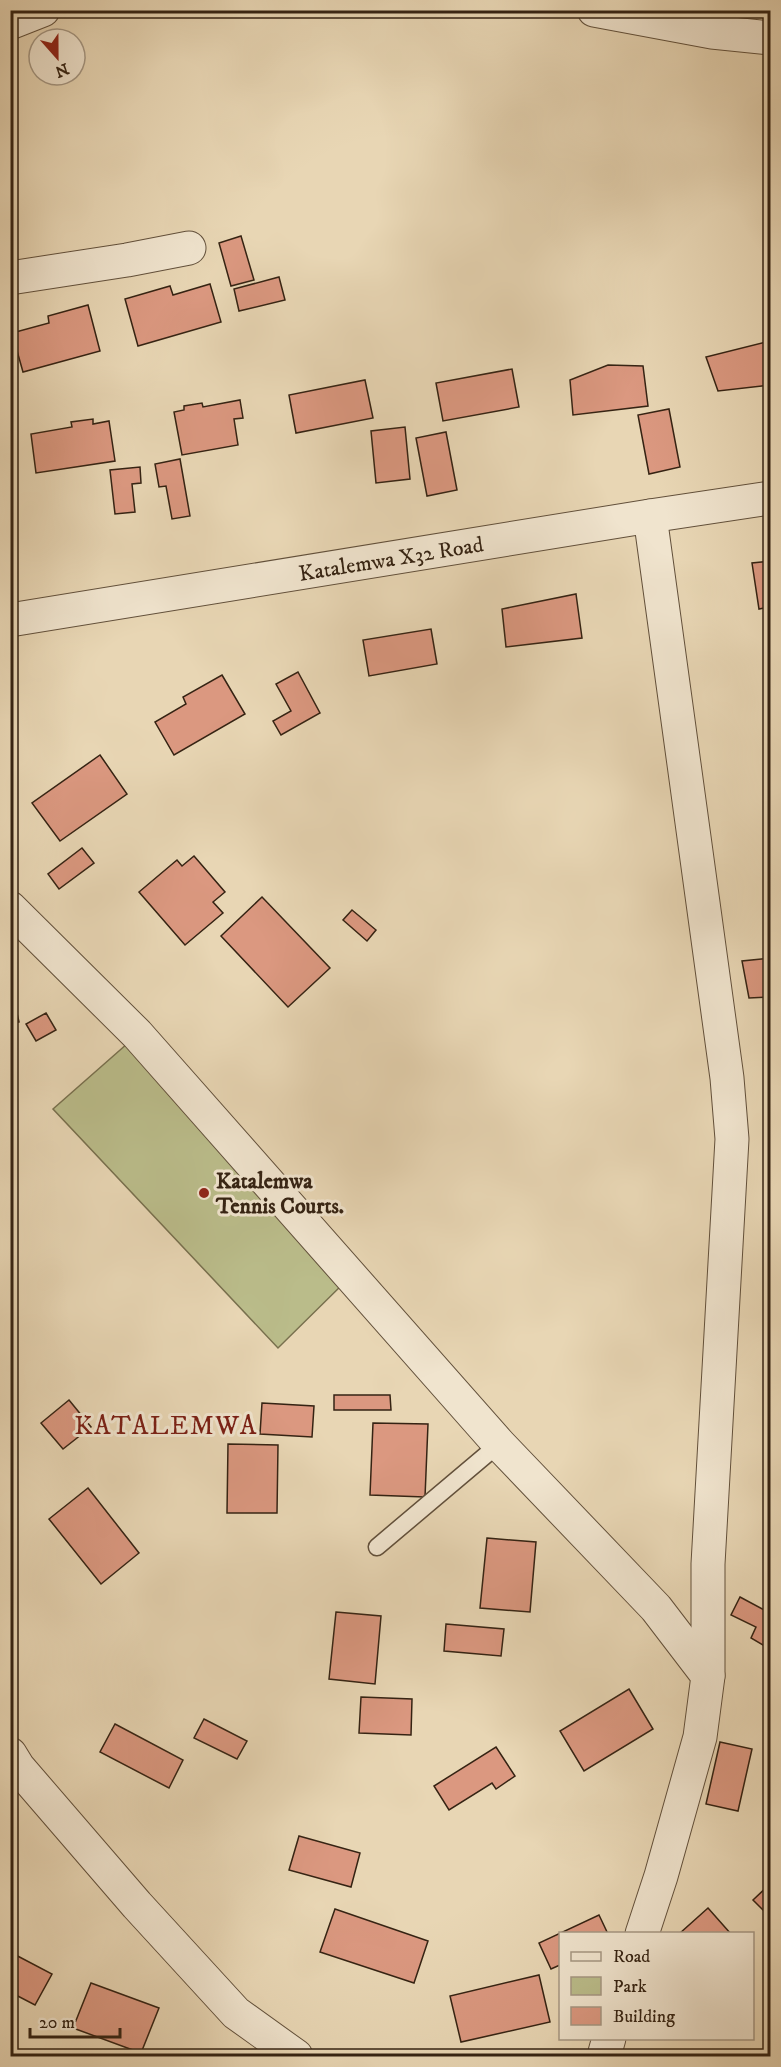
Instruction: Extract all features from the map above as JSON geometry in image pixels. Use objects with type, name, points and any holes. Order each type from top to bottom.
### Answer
[{"type":"street","points":[[10,23],[43,10]]},
{"type":"street","points":[[594,10],[712,32],[771,38]]},
{"type":"street","points":[[10,278],[189,248]]},
{"type":"street","name":"Katalemwa X32 Road","points":[[10,620],[771,498]]},
{"type":"street","points":[[643,1932],[662,1876],[700,1737],[708,1676],[708,1563],[732,1138],[727,1078],[650,516]]},
{"type":"street","points":[[10,908],[137,1034],[499,1444],[656,1608],[708,1676]]},
{"type":"street","points":[[10,1754],[18,1767],[137,1905],[236,2013],[296,2056]]},
{"type":"street","points":[[604,2056],[608,2040]]},
{"type":"lane","points":[[377,1547],[499,1444]]},
{"type":"green space","name":"Katalemwa Tennis Courts.","points":[[136,1036],[349,1278],[278,1348],[53,1109]]},
{"type":"building","points":[[241,236],[254,280],[231,286],[219,243]]},
{"type":"building","points":[[279,277],[285,300],[239,311],[234,289]]},
{"type":"building","points":[[210,284],[221,322],[138,346],[125,299],[170,286],[173,295]]},
{"type":"building","points":[[88,305],[100,351],[23,372],[12,333],[49,323],[48,316]]},
{"type":"building","points":[[770,341],[770,385],[718,391],[706,357]]},
{"type":"building","points":[[608,365],[643,366],[648,406],[573,415],[570,380]]},
{"type":"building","points":[[512,369],[519,407],[443,421],[436,383]]},
{"type":"building","points":[[365,380],[373,418],[296,433],[289,395]]},
{"type":"building","points":[[240,400],[243,418],[234,419],[238,445],[182,455],[174,412],[184,410],[184,406],[202,403],[203,407]]},
{"type":"building","points":[[669,409],[680,467],[649,474],[638,415]]},
{"type":"building","points":[[93,419],[93,424],[109,421],[115,461],[36,473],[31,434],[72,427],[71,422]]},
{"type":"building","points":[[405,427],[410,479],[376,483],[371,431]]},
{"type":"building","points":[[446,432],[457,490],[427,496],[416,438]]},
{"type":"building","points":[[180,459],[190,516],[172,519],[166,486],[159,487],[155,464]]},
{"type":"building","points":[[140,467],[141,483],[132,484],[135,512],[115,514],[110,470]]},
{"type":"building","points":[[770,561],[770,607],[759,609],[752,563]]},
{"type":"building","points":[[576,594],[582,638],[506,647],[502,609]]},
{"type":"building","points":[[431,629],[437,664],[369,676],[363,640]]},
{"type":"building","points":[[298,672],[320,713],[281,735],[273,721],[291,711],[276,684]]},
{"type":"building","points":[[222,675],[245,714],[174,755],[155,722],[186,704],[183,697]]},
{"type":"building","points":[[100,755],[127,794],[60,841],[32,803]]},
{"type":"building","points":[[765,825],[770,825],[770,863],[766,863]]},
{"type":"building","points":[[82,848],[94,863],[59,889],[48,874]]},
{"type":"building","points":[[194,856],[225,892],[213,902],[223,913],[185,945],[139,892],[177,860],[182,866]]},
{"type":"building","points":[[262,897],[330,968],[288,1007],[221,936]]},
{"type":"building","points":[[352,910],[376,930],[367,941],[343,920]]},
{"type":"building","points":[[770,958],[770,997],[749,998],[742,961]]},
{"type":"building","points":[[14,1000],[19,1022],[10,1024],[10,1001]]},
{"type":"building","points":[[46,1013],[56,1030],[36,1041],[26,1024]]},
{"type":"building","points":[[334,1395],[390,1395],[391,1410],[334,1410]]},
{"type":"building","points":[[69,1400],[91,1427],[63,1449],[41,1423]]},
{"type":"building","points":[[262,1403],[314,1406],[312,1437],[260,1434]]},
{"type":"building","points":[[373,1423],[428,1424],[425,1497],[370,1495]]},
{"type":"building","points":[[228,1444],[278,1445],[277,1513],[227,1513]]},
{"type":"building","points":[[88,1488],[139,1553],[101,1584],[49,1519]]},
{"type":"building","points":[[487,1538],[536,1542],[530,1612],[480,1608]]},
{"type":"building","points":[[740,1597],[770,1613],[770,1649],[751,1638],[756,1627],[731,1615]]},
{"type":"building","points":[[336,1612],[381,1616],[375,1684],[329,1679]]},
{"type":"building","points":[[446,1624],[504,1629],[501,1656],[444,1651]]},
{"type":"building","points":[[629,1689],[653,1729],[584,1771],[560,1731]]},
{"type":"building","points":[[361,1697],[412,1699],[411,1735],[359,1733]]},
{"type":"building","points":[[204,1719],[247,1741],[237,1759],[194,1738]]},
{"type":"building","points":[[115,1724],[183,1760],[169,1788],[100,1752]]},
{"type":"building","points":[[720,1742],[752,1749],[738,1811],[706,1804]]},
{"type":"building","points":[[496,1747],[515,1776],[496,1789],[492,1783],[449,1810],[434,1786]]},
{"type":"building","points":[[299,1836],[360,1853],[351,1887],[289,1870]]},
{"type":"building","points":[[770,1884],[770,1917],[753,1900]]},
{"type":"building","points":[[708,1908],[729,1932],[681,1932]]},
{"type":"building","points":[[335,1909],[428,1941],[414,1983],[320,1952]]},
{"type":"building","points":[[599,1915],[607,1932],[563,1932]]},
{"type":"building","points":[[559,1934],[559,1965],[551,1969],[539,1943]]},
{"type":"building","points":[[10,1952],[52,1974],[35,2005],[10,1992]]},
{"type":"building","points":[[539,1975],[550,2022],[461,2042],[450,1996]]},
{"type":"building","points":[[91,1983],[159,2008],[141,2053],[73,2028]]},
{"type":"place","name":"Katalemwa Tennis Courts.","points":[[204,1193]]},
{"type":"district","name":"KATALEMWA","points":[[166,1425]]}]
